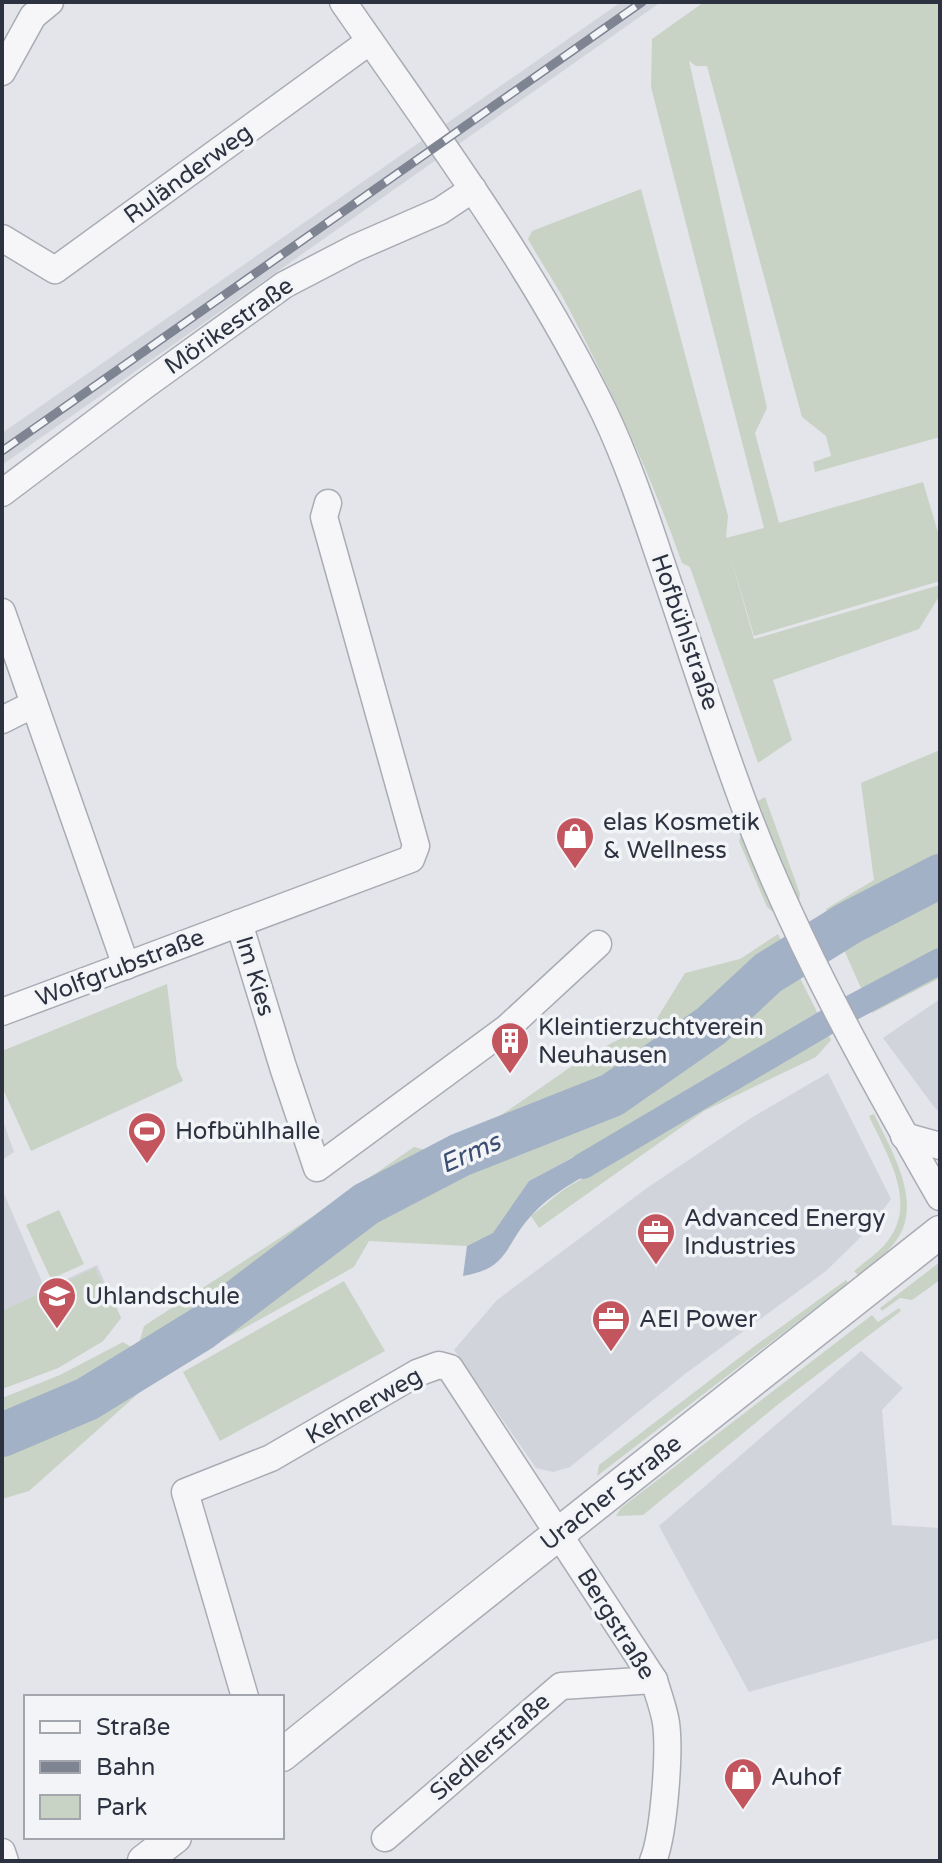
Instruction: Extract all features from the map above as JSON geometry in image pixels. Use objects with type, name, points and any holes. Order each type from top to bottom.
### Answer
[{"type":"street","points":[[2,72],[33,16],[50,2]]},
{"type":"street","name":"Hofbühlstraße","points":[[343,2],[473,189],[553,320],[616,438],[648,522],[749,819],[795,926],[848,1032],[940,1197]]},
{"type":"street","name":"Ruländerweg","points":[[2,238],[55,270],[370,41]]},
{"type":"street","name":"Mörikestraße","points":[[2,493],[284,285],[355,248],[440,211],[473,189]]},
{"type":"street","name":"Im Kies","points":[[328,503],[324,517],[416,846],[411,859],[239,923],[317,1168],[507,1028],[598,944]]},
{"type":"street","points":[[2,612],[126,966]]},
{"type":"street","points":[[2,720],[34,704]]},
{"type":"street","name":"Wolfgrubstraße","points":[[2,1012],[239,923]]},
{"type":"street","points":[[904,1136],[940,1146]]},
{"type":"street","name":"Uracher Straße","points":[[284,1753],[940,1232]]},
{"type":"street","name":"Kehnerweg","points":[[244,1695],[185,1492],[271,1458],[417,1373],[439,1365],[450,1368],[456,1374],[558,1535]]},
{"type":"street","name":"Bergstraße","points":[[558,1535],[654,1680],[666,1722],[667,1754],[659,1845],[653,1861]]},
{"type":"street","name":"Siedlerstraße","points":[[385,1838],[561,1686],[654,1680]]},
{"type":"street","points":[[2,1852],[5,1861]]},
{"type":"shaded area","points":[[621,2],[661,2],[2,465],[2,433]]},
{"type":"shaded area","points":[[940,999],[940,1112],[883,1038]]},
{"type":"shaded area","points":[[828,1073],[891,1199],[870,1228],[826,1271],[685,1374],[570,1467],[553,1472],[536,1468],[454,1350],[497,1300],[647,1188],[751,1118]]},
{"type":"shaded area","points":[[2,1118],[14,1152],[2,1160]]},
{"type":"shaded area","name":"Uhlandschule","points":[[2,1189],[45,1289],[97,1265],[121,1318],[103,1341],[58,1368],[2,1389]]},
{"type":"shaded area","points":[[861,1351],[903,1388],[882,1410],[892,1525],[940,1528],[940,1638],[749,1692],[659,1526]]},
{"type":"green space","points":[[704,2],[940,2],[940,437],[815,472],[813,462],[831,456],[826,436],[802,417],[707,66],[696,66],[689,61],[767,408],[755,433],[779,523],[923,482],[940,539],[940,581],[754,636],[727,545],[754,639],[940,585],[940,595],[919,629],[773,680],[792,740],[758,763],[690,567],[682,563],[644,466],[600,371],[528,239],[532,231],[641,189],[728,516],[726,538],[764,528],[651,87],[652,39]]},
{"type":"green space","points":[[940,750],[940,978],[872,1013],[826,909],[874,880],[861,783]]},
{"type":"green space","points":[[765,797],[800,894],[798,908],[758,801]]},
{"type":"green space","points":[[741,836],[778,916],[767,907],[739,841]]},
{"type":"green space","points":[[778,934],[831,1040],[816,1057],[704,1111],[539,1228],[531,1216],[563,1190],[615,1159],[608,1139],[529,1181],[493,1234],[467,1246],[369,1241],[354,1267],[178,1365],[157,1380],[139,1343],[144,1326],[414,1147],[430,1151],[461,1143],[585,1057],[656,1020],[685,973],[740,959]]},
{"type":"green space","points":[[167,984],[177,1067],[183,1081],[31,1151],[2,1087],[2,1051]]},
{"type":"green space","points":[[874,1114],[902,1177],[907,1211],[895,1242],[883,1256],[858,1275],[854,1271],[888,1241],[898,1222],[900,1207],[890,1160],[869,1116]]},
{"type":"green space","points":[[59,1210],[84,1264],[51,1279],[26,1225]]},
{"type":"green space","points":[[940,1262],[940,1280],[912,1300],[900,1298],[882,1311],[880,1308]]},
{"type":"green space","name":"Uhlandschule","points":[[95,1268],[121,1318],[103,1341],[58,1368],[2,1389],[2,1311]]},
{"type":"green space","points":[[846,1280],[848,1283],[597,1476],[599,1465]]},
{"type":"green space","points":[[344,1281],[385,1351],[220,1441],[183,1372]]},
{"type":"green space","points":[[899,1308],[901,1311],[781,1402],[643,1515],[616,1516],[621,1508],[872,1315],[878,1322]]},
{"type":"green space","points":[[123,1342],[131,1347],[149,1384],[29,1491],[2,1499],[2,1398],[60,1375]]},
{"type":"water","points":[[608,1139],[615,1159],[549,1199],[522,1227],[498,1261],[463,1276],[467,1246],[493,1233],[529,1181]]},
{"type":"waterway","name":"Erms","points":[[2,1435],[87,1399],[201,1329],[366,1204],[460,1155],[612,1095],[711,1026],[768,973],[849,923],[940,876]]},
{"type":"waterway","points":[[583,1166],[844,1012],[940,961]]},
{"type":"railway","points":[[2,451],[642,2]]},
{"type":"place","name":"elas Kosmetik & Wellness","points":[[575,870]]},
{"type":"place","name":"Kleintierzuchtverein Neuhausen","points":[[510,1075]]},
{"type":"place","name":"Hofbühlhalle","points":[[147,1165]]},
{"type":"place","name":"Advanced Energy Industries","points":[[656,1266]]},
{"type":"place","name":"Uhlandschule","points":[[57,1330]]},
{"type":"place","name":"AEI Power","points":[[611,1353]]},
{"type":"place","name":"Auhof","points":[[743,1811]]}]
